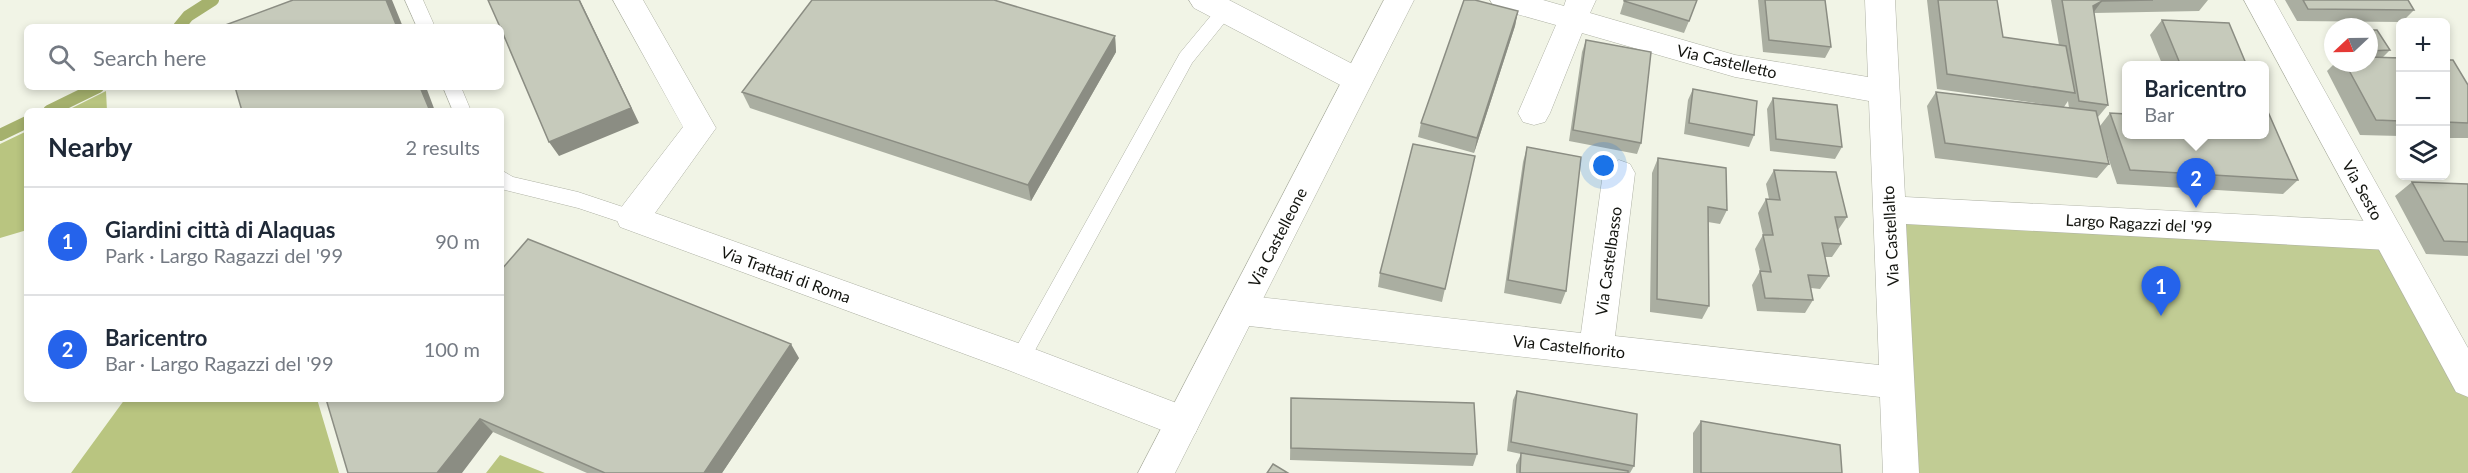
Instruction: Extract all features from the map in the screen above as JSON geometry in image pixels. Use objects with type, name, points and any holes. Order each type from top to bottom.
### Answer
[{"type":"street","points":[[628,0],[700,128],[632,218]]},
{"type":"street","name":"Via Castelleone","points":[[1156,473],[1398,0]]},
{"type":"street","name":"Via Castelletto","points":[[1505,0],[1577,10],[1735,66],[1884,92]]},
{"type":"street","name":"Via Castellalto","points":[[1880,0],[1901,473]]},
{"type":"street","name":"Via Sesto","points":[[2259,0],[2388,236],[2464,367]]},
{"type":"street","points":[[1214,5],[1357,80]]},
{"type":"street","points":[[1534,113],[1577,10]]},
{"type":"street","name":"Via Castelbasso","points":[[1596,349],[1619,173]]},
{"type":"street","name":"Largo Ragazzi del '99","points":[[1889,210],[2388,236]]},
{"type":"street","name":"Via Trattati di Roma","points":[[632,218],[1020,359],[1182,422]]},
{"type":"street","name":"Via Castelfiorito","points":[[1240,310],[1897,383]]},
{"type":"lane","points":[[414,0],[425,24]]},
{"type":"lane","points":[[1020,359],[1214,5]]},
{"type":"lane","points":[[453,90],[461,108]]},
{"type":"lane","points":[[504,180],[578,200],[632,218]]},
{"type":"green space","points":[[106,91],[107,108],[72,108]]},
{"type":"green space","points":[[24,132],[24,231],[0,238],[0,144]]},
{"type":"green space","points":[[1893,212],[2383,241],[2468,390],[2468,473],[1902,473]]},
{"type":"green space","points":[[123,402],[318,402],[339,473],[71,473]]},
{"type":"green space","points":[[500,455],[545,473],[486,473]]},
{"type":"building","points":[[293,0],[386,0],[396,24],[228,24]]},
{"type":"building","points":[[488,0],[579,0],[631,108],[549,142],[504,36],[504,24],[499,24]]},
{"type":"building","points":[[812,0],[994,0],[1115,36],[1028,185],[742,92]]},
{"type":"building","points":[[1464,0],[1475,0],[1518,11],[1477,138],[1421,123]]},
{"type":"building","points":[[1624,0],[1697,0],[1689,21]]},
{"type":"building","points":[[1765,0],[1825,0],[1831,47],[1769,40]]},
{"type":"building","points":[[1938,0],[1997,0],[2003,37],[2066,46],[2075,93],[1947,74]]},
{"type":"building","points":[[2062,0],[2153,0],[2102,1],[2093,6],[2108,105],[2079,101]]},
{"type":"building","points":[[2303,0],[2408,0],[2414,10],[2308,9]]},
{"type":"building","points":[[2162,20],[2229,23],[2245,61],[2179,61]]},
{"type":"building","points":[[2378,32],[2390,50],[2378,51]]},
{"type":"building","points":[[1586,40],[1651,52],[1641,143],[1573,130]]},
{"type":"building","points":[[2378,57],[2396,58],[2396,121],[2376,120],[2350,72],[2378,72]]},
{"type":"building","points":[[2450,60],[2453,60],[2468,85],[2468,123],[2450,122]]},
{"type":"building","points":[[1693,89],[1757,101],[1754,135],[1689,123]]},
{"type":"building","points":[[236,90],[421,90],[429,108],[241,108]]},
{"type":"building","points":[[1936,92],[2096,111],[2109,164],[1945,143]]},
{"type":"building","points":[[1773,98],[1837,105],[1842,147],[1776,139]]},
{"type":"building","points":[[2110,113],[2122,114],[2122,139],[2269,139],[2269,114],[2298,180],[2130,170]]},
{"type":"building","points":[[1413,144],[1475,156],[1445,289],[1380,273]]},
{"type":"building","points":[[1527,147],[1581,157],[1566,291],[1508,280]]},
{"type":"building","points":[[1658,158],[1726,168],[1727,210],[1708,207],[1709,306],[1657,299]]},
{"type":"building","points":[[1774,170],[1836,172],[1847,217],[1835,217],[1841,244],[1822,243],[1829,276],[1808,275],[1813,300],[1765,298],[1760,271],[1771,272],[1763,235],[1773,235],[1766,199],[1780,200]]},
{"type":"building","points":[[2412,182],[2468,184],[2468,242],[2444,241]]},
{"type":"building","points":[[528,239],[791,344],[704,473],[605,473],[480,419],[437,473],[348,473],[327,402],[504,402],[504,267]]},
{"type":"building","points":[[1517,391],[1637,414],[1634,466],[1511,442]]},
{"type":"building","points":[[1291,398],[1474,403],[1477,454],[1291,448]]},
{"type":"building","points":[[1701,421],[1840,445],[1842,473],[1701,473]]},
{"type":"building","points":[[1521,453],[1628,471],[1628,473],[1520,473]]},
{"type":"building","points":[[1273,464],[1288,473],[1267,473]]},
{"type":"waterway","points":[[181,24],[188,16],[213,0]]},
{"type":"waterway","points":[[55,108],[92,90]]},
{"type":"waterway","points":[[0,135],[24,123]]},
{"type":"place","name":"Baricentro","points":[[2196,208]]},
{"type":"place","name":"Giardini città di Alaquas","points":[[2161,316]]}]
